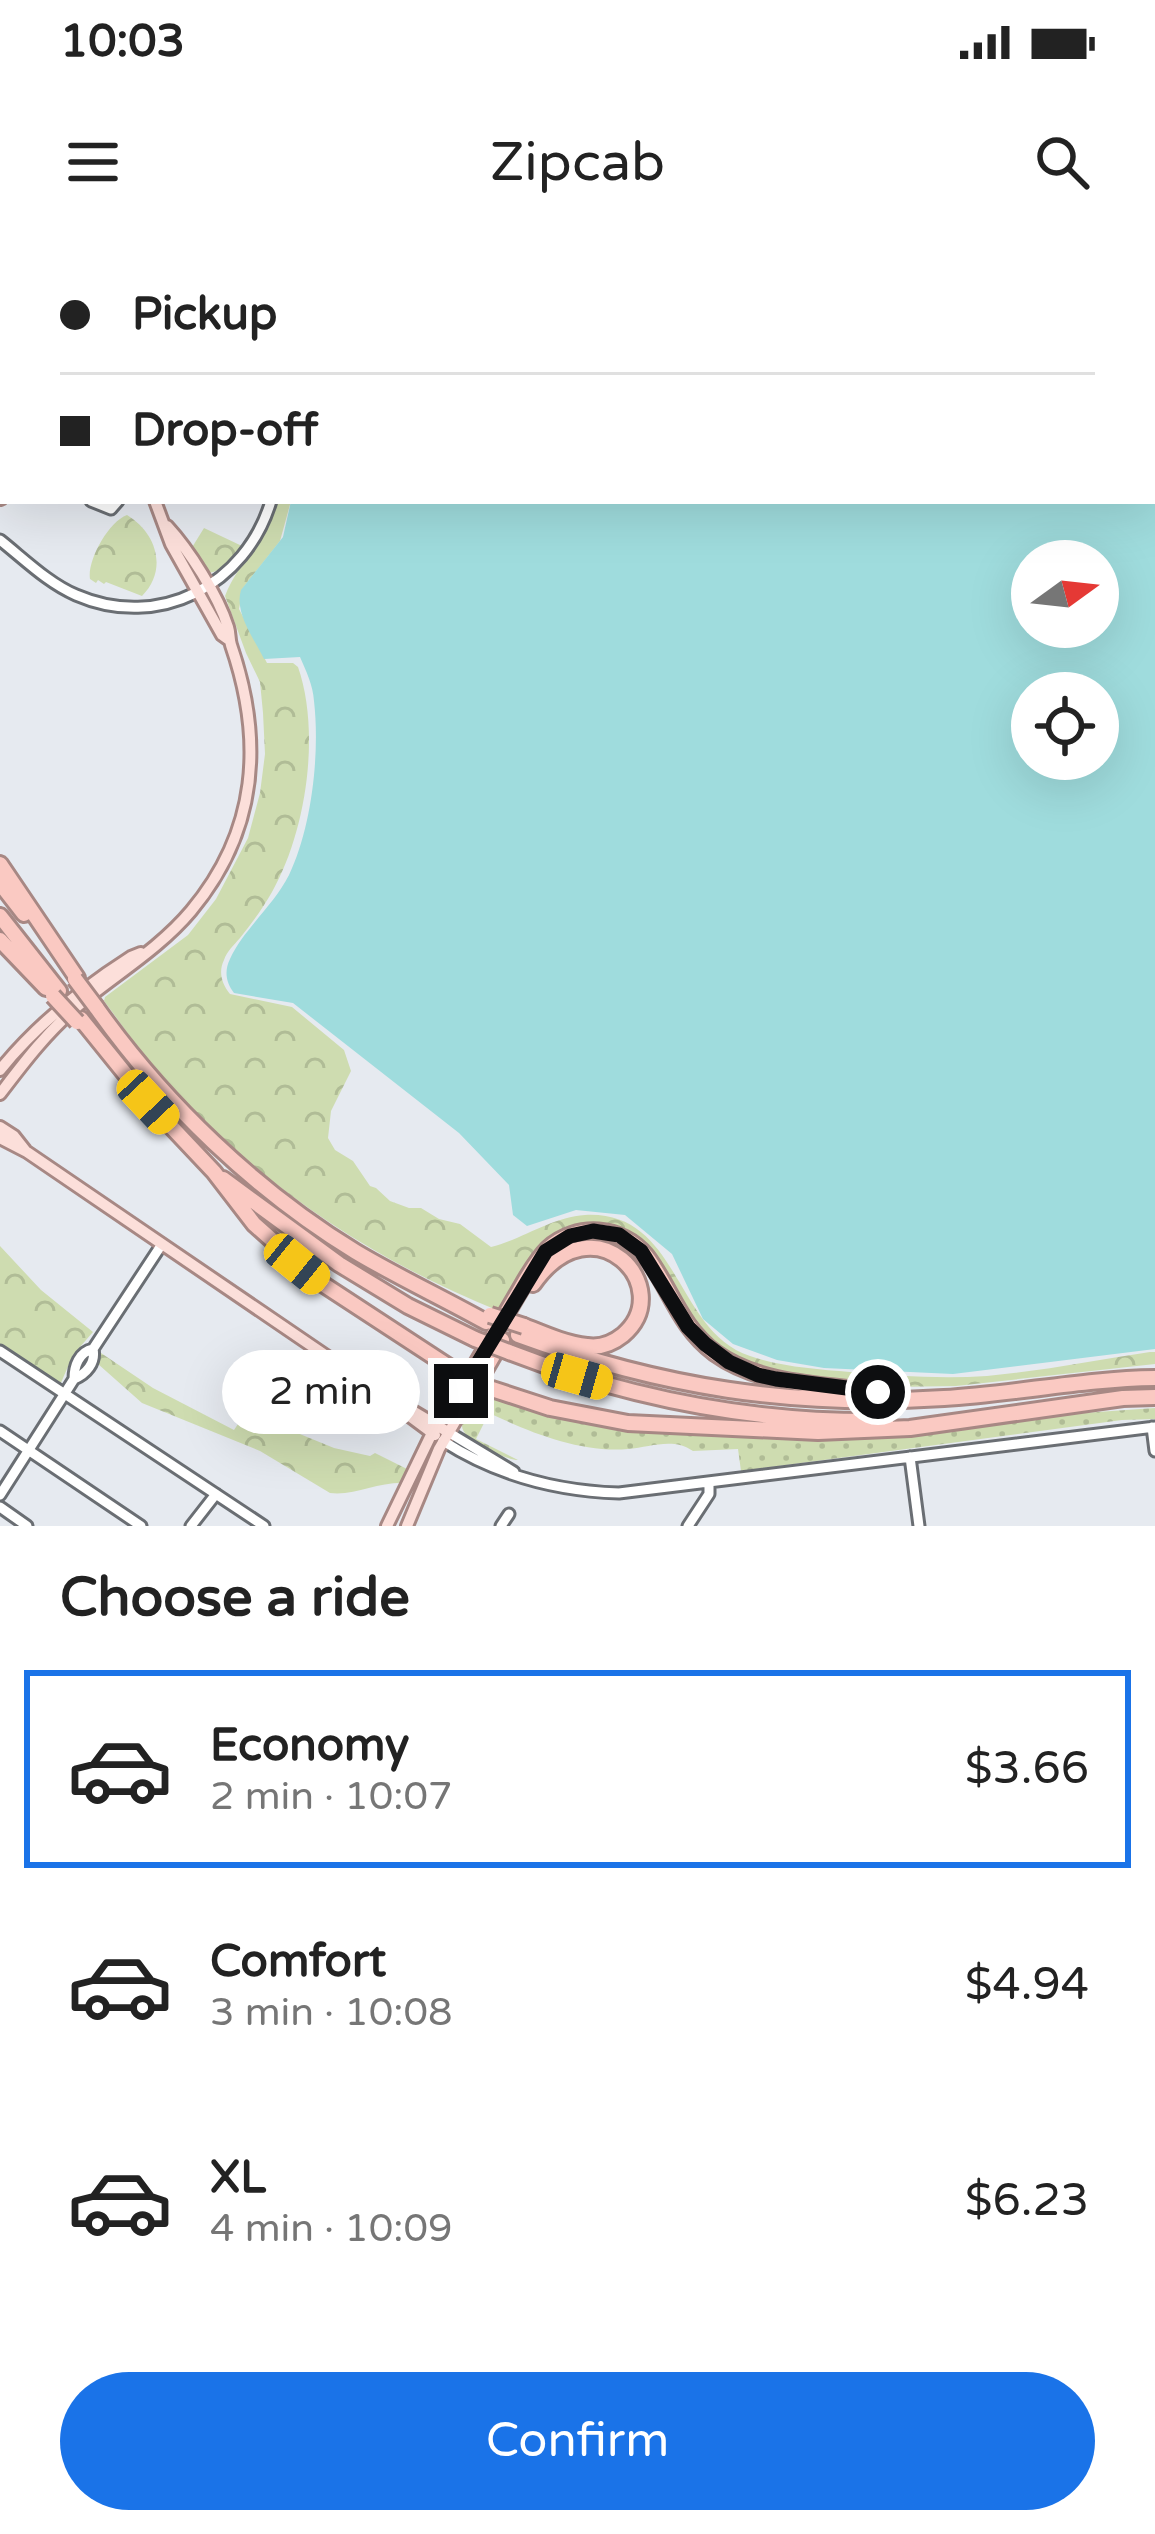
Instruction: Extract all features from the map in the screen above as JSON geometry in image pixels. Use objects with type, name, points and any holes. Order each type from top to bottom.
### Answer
[{"type":"highway","points":[[0,864],[96,1007],[207,1134],[254,1177],[355,1251],[443,1298],[639,1374],[720,1390],[820,1400],[924,1400],[1155,1378]]},
{"type":"highway","points":[[0,883],[76,979]]},
{"type":"highway","points":[[0,916],[56,994],[214,1172],[254,1224],[297,1264],[439,1359],[455,1372],[465,1395]]},
{"type":"highway","points":[[0,940],[56,994]]},
{"type":"highway","points":[[214,1172],[339,1264],[408,1306],[475,1339],[619,1389],[729,1412],[821,1420],[957,1420]]},
{"type":"highway","points":[[465,1395],[546,1251],[570,1236],[593,1231],[619,1235],[641,1251],[688,1327],[729,1362],[776,1379],[924,1400]]},
{"type":"highway","points":[[465,1395],[536,1281],[558,1258],[580,1248],[597,1247],[620,1257],[634,1275],[640,1299],[637,1315],[610,1343],[586,1346],[521,1331]]},
{"type":"highway","points":[[465,1395],[492,1389],[588,1417],[667,1426],[832,1432],[910,1428],[1155,1397]]},
{"type":"main road","points":[[0,1094],[43,1037],[180,923],[204,895],[241,819],[252,743],[245,687],[229,640],[171,544],[156,504]]},
{"type":"main road","points":[[0,1070],[76,995],[145,952]]},
{"type":"main road","points":[[0,1127],[27,1152]]},
{"type":"main road","points":[[0,1138],[387,1396],[396,1408],[440,1433]]},
{"type":"main road","points":[[387,1526],[465,1395]]},
{"type":"main road","points":[[407,1526],[440,1433]]},
{"type":"street","points":[[0,540],[75,595],[116,606],[154,606],[223,578],[247,553],[270,504]]},
{"type":"street","points":[[0,1495],[74,1379],[79,1358],[93,1349],[162,1244]]},
{"type":"street","points":[[0,1351],[259,1524]]},
{"type":"street","points":[[440,1433],[488,1466],[562,1488],[602,1492],[637,1492],[1153,1427],[1155,1451]]},
{"type":"street","points":[[0,1431],[141,1526]]},
{"type":"street","points":[[910,1457],[919,1526]]},
{"type":"street","points":[[688,1526],[709,1494],[709,1483]]},
{"type":"street","points":[[191,1526],[215,1494]]},
{"type":"street","points":[[0,1507],[27,1526]]},
{"type":"street","points":[[501,1526],[509,1514]]},
{"type":"green space","points":[[275,504],[290,504],[280,541],[243,588],[239,609],[267,663],[298,667],[308,722],[306,782],[284,868],[261,910],[227,954],[222,978],[230,994],[292,1007],[344,1050],[351,1071],[331,1111],[328,1138],[335,1150],[353,1161],[370,1186],[390,1201],[460,1224],[491,1247],[573,1217],[616,1219],[640,1231],[659,1251],[706,1323],[725,1343],[774,1363],[918,1377],[987,1376],[1150,1352],[1155,1352],[1155,1364],[956,1386],[896,1387],[764,1371],[707,1339],[632,1235],[605,1226],[573,1226],[540,1245],[499,1311],[356,1240],[269,1179],[190,1108],[104,1001],[188,935],[216,899],[248,838],[265,754],[263,713],[260,682],[225,596]]},
{"type":"green space","points":[[127,515],[146,532],[156,552],[155,575],[142,596],[90,579],[100,543]]},
{"type":"green space","points":[[204,528],[242,546],[211,573],[206,573],[191,549]]},
{"type":"green space","points":[[0,1246],[41,1290],[93,1332],[73,1355],[60,1385],[0,1344]]},
{"type":"green space","points":[[101,1353],[153,1388],[234,1430],[246,1412],[334,1448],[375,1453],[413,1472],[407,1483],[330,1493],[260,1451],[142,1403],[98,1364]]},
{"type":"green space","points":[[492,1394],[643,1430],[840,1437],[918,1434],[1155,1408],[1155,1419],[741,1471],[738,1449],[693,1451],[670,1444],[592,1448],[539,1434],[489,1413],[476,1439],[518,1460],[505,1457],[477,1443],[462,1426],[476,1400]]},
{"type":"water","points":[[290,504],[1155,504],[1155,1349],[953,1374],[824,1368],[777,1360],[733,1344],[703,1319],[672,1254],[625,1215],[576,1210],[527,1226],[513,1215],[509,1185],[459,1133],[293,1003],[234,993],[228,963],[275,897],[297,856],[312,790],[316,721],[309,678],[300,657],[264,659],[240,608],[241,590],[283,537]]},
{"type":"route","points":[[461,1391],[546,1251],[577,1233],[602,1231],[619,1235],[641,1251],[688,1327],[729,1362],[776,1379],[878,1392]]}]
